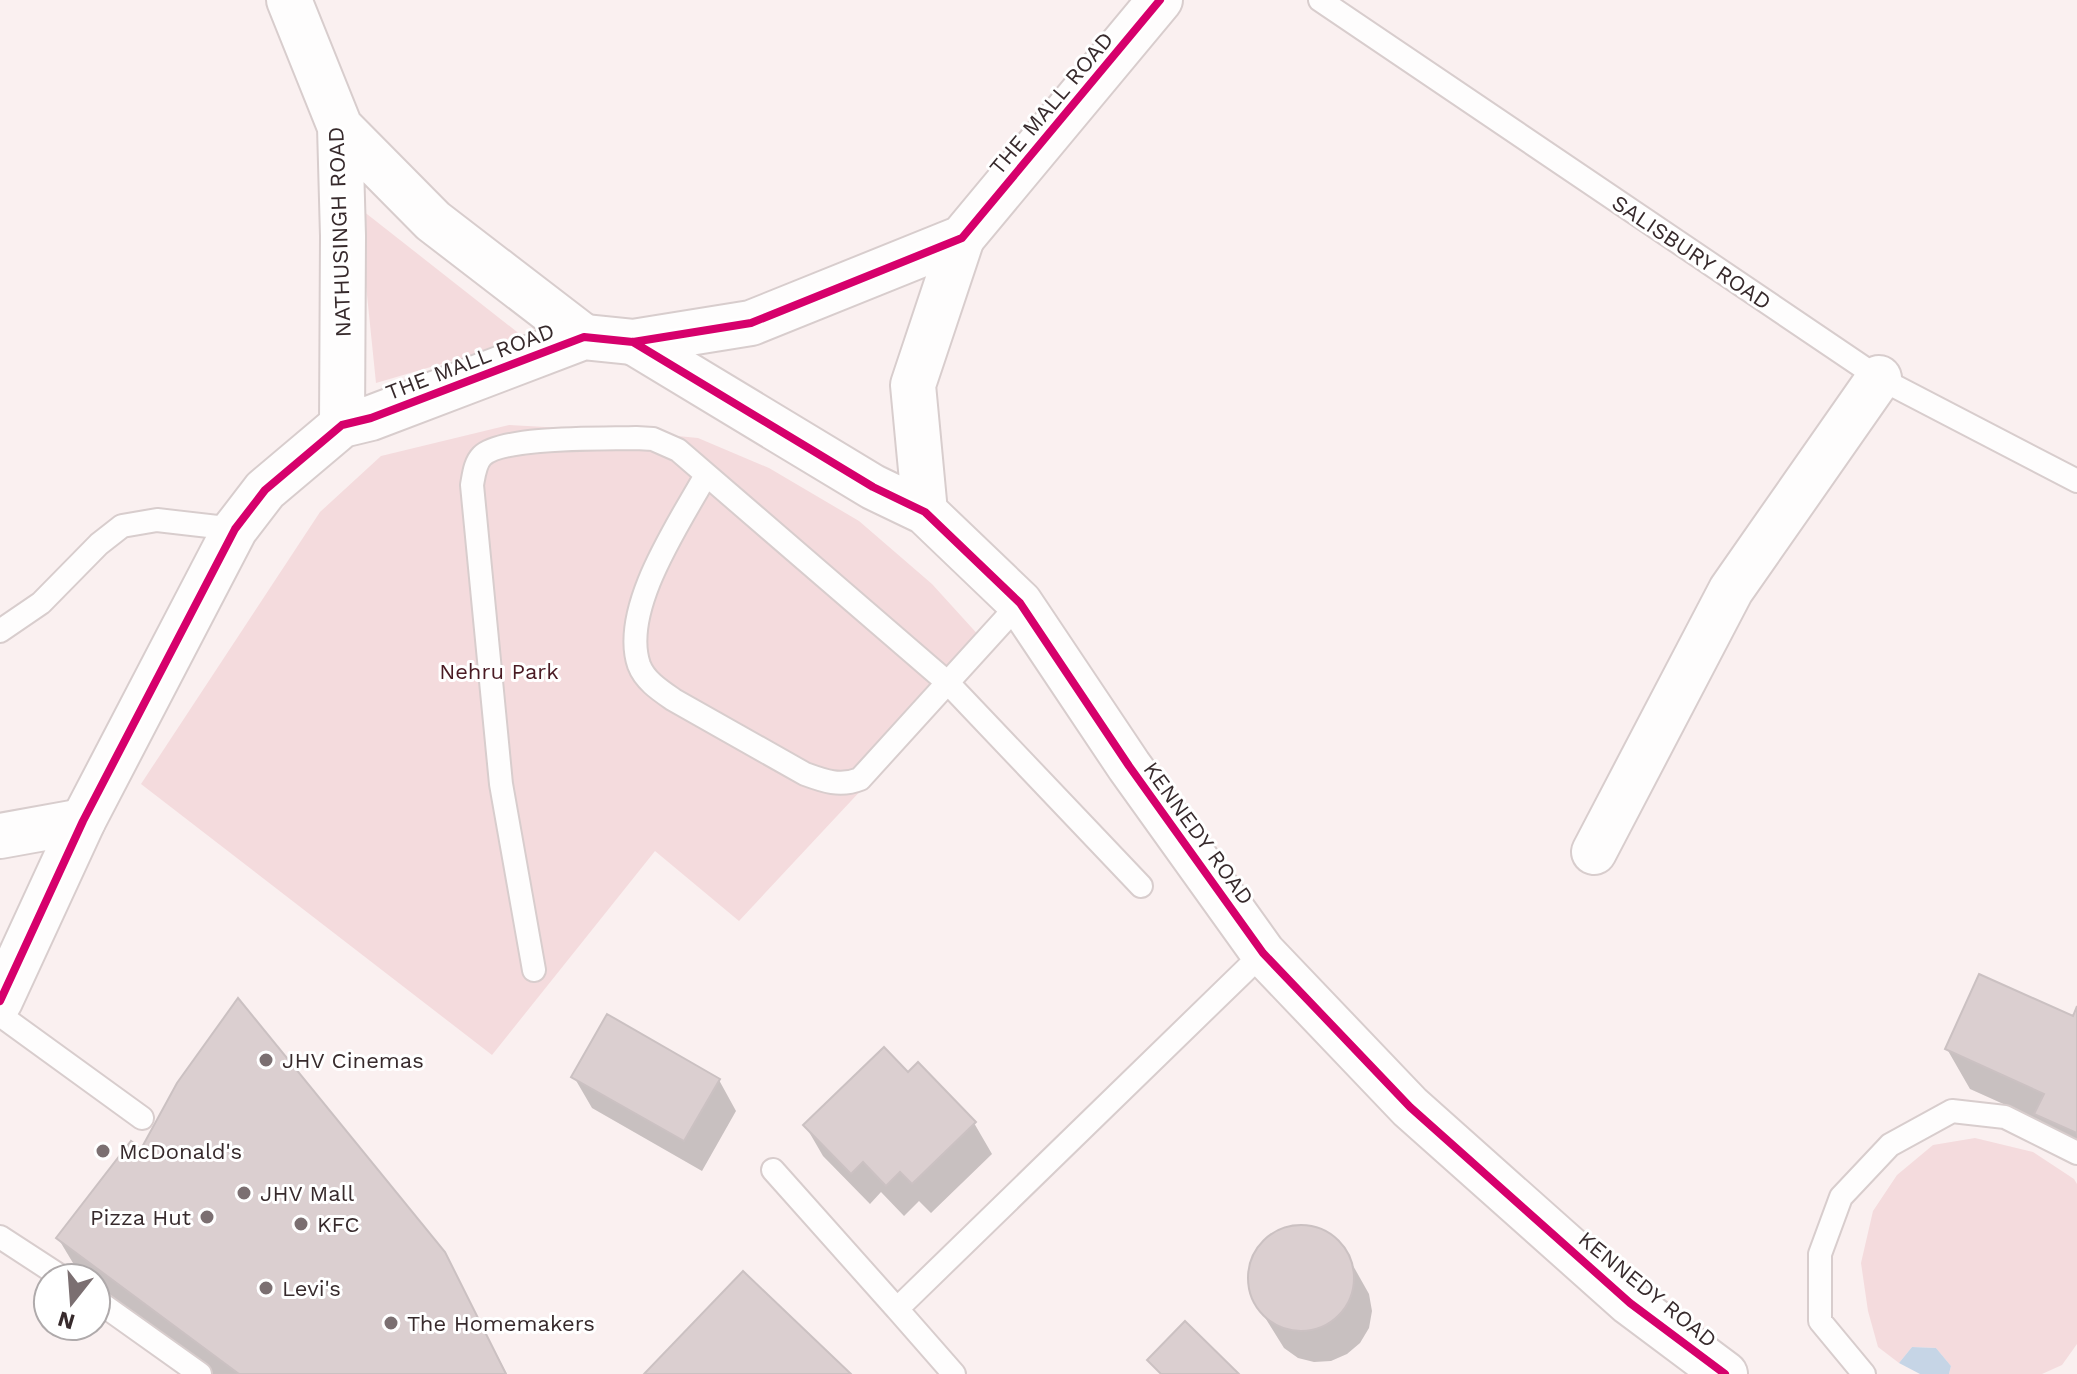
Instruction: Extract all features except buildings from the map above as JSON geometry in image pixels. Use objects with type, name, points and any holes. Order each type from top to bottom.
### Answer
[{"type":"street","name":"NATHUSINGH ROAD","points":[[289,0],[340,127],[342,425]]},
{"type":"street","name":"THE MALL ROAD","points":[[0,1001],[83,821],[235,529],[265,490],[342,425],[371,418],[584,337],[633,342],[751,323],[962,238],[1160,0]]},
{"type":"street","points":[[340,127],[433,221],[584,337]]},
{"type":"street","points":[[925,512],[913,385],[962,238]]},
{"type":"street","name":"KENNEDY ROAD","points":[[633,342],[873,487],[925,512],[1020,603],[1129,766],[1263,953],[1410,1107],[1630,1303],[1725,1374]]},
{"type":"street","points":[[1594,852],[1731,590],[1879,378]]},
{"type":"street","points":[[0,836],[83,821]]},
{"type":"lane","name":"SALISBURY ROAD","points":[[1320,0],[1879,378],[2077,481]]},
{"type":"lane","points":[[534,970],[501,784],[472,485],[476,464],[484,454],[516,443],[636,438],[666,444],[678,450],[948,683],[1141,886]]},
{"type":"lane","points":[[706,475],[650,576],[641,602],[636,641],[639,666],[653,686],[805,774],[825,782],[847,784],[860,779],[1020,603]]},
{"type":"lane","points":[[0,631],[41,603],[99,544],[122,526],[157,520],[235,529]]},
{"type":"lane","points":[[897,1309],[1263,953]]},
{"type":"lane","points":[[0,1015],[142,1118]]},
{"type":"lane","points":[[1864,1374],[1820,1321],[1820,1254],[1841,1197],[1890,1145],[1952,1111],[2005,1117],[2077,1153]]},
{"type":"lane","points":[[773,1170],[954,1374]]},
{"type":"lane","points":[[0,1237],[38,1262]]},
{"type":"lane","points":[[112,1311],[200,1374]]},
{"type":"green space","points":[[358,207],[526,339],[376,383]]},
{"type":"green space","name":"Nehru Park","points":[[509,425],[698,438],[769,468],[859,521],[932,584],[992,650],[739,921],[655,851],[492,1055],[141,784],[320,512],[381,456]]},
{"type":"green space","points":[[1975,1138],[2033,1152],[2077,1184],[2077,1344],[2062,1365],[2042,1374],[1949,1374],[1951,1366],[1936,1348],[1912,1347],[1899,1363],[1878,1347],[1868,1311],[1861,1263],[1873,1211],[1897,1175],[1933,1145]]},
{"type":"water","points":[[1912,1347],[1936,1348],[1951,1366],[1949,1374],[1920,1374],[1899,1363]]},
{"type":"cycle path","points":[[0,1001],[83,821],[235,529],[265,490],[342,425],[371,418],[584,337],[633,342],[751,323],[962,238],[1160,0]]},
{"type":"cycle path","points":[[633,342],[873,487],[925,512],[1020,603],[1129,766],[1263,953],[1410,1107],[1630,1303],[1725,1374]]},
{"type":"place","name":"JHV Cinemas","points":[[266,1060]]},
{"type":"place","name":"McDonald's","points":[[103,1151]]},
{"type":"place","name":"JHV Mall","points":[[244,1193]]},
{"type":"place","name":"Pizza Hut","points":[[207,1217]]},
{"type":"place","name":"KFC","points":[[301,1224]]},
{"type":"place","name":"Levi's","points":[[266,1288]]},
{"type":"place","name":"The Homemakers","points":[[391,1323]]}]
